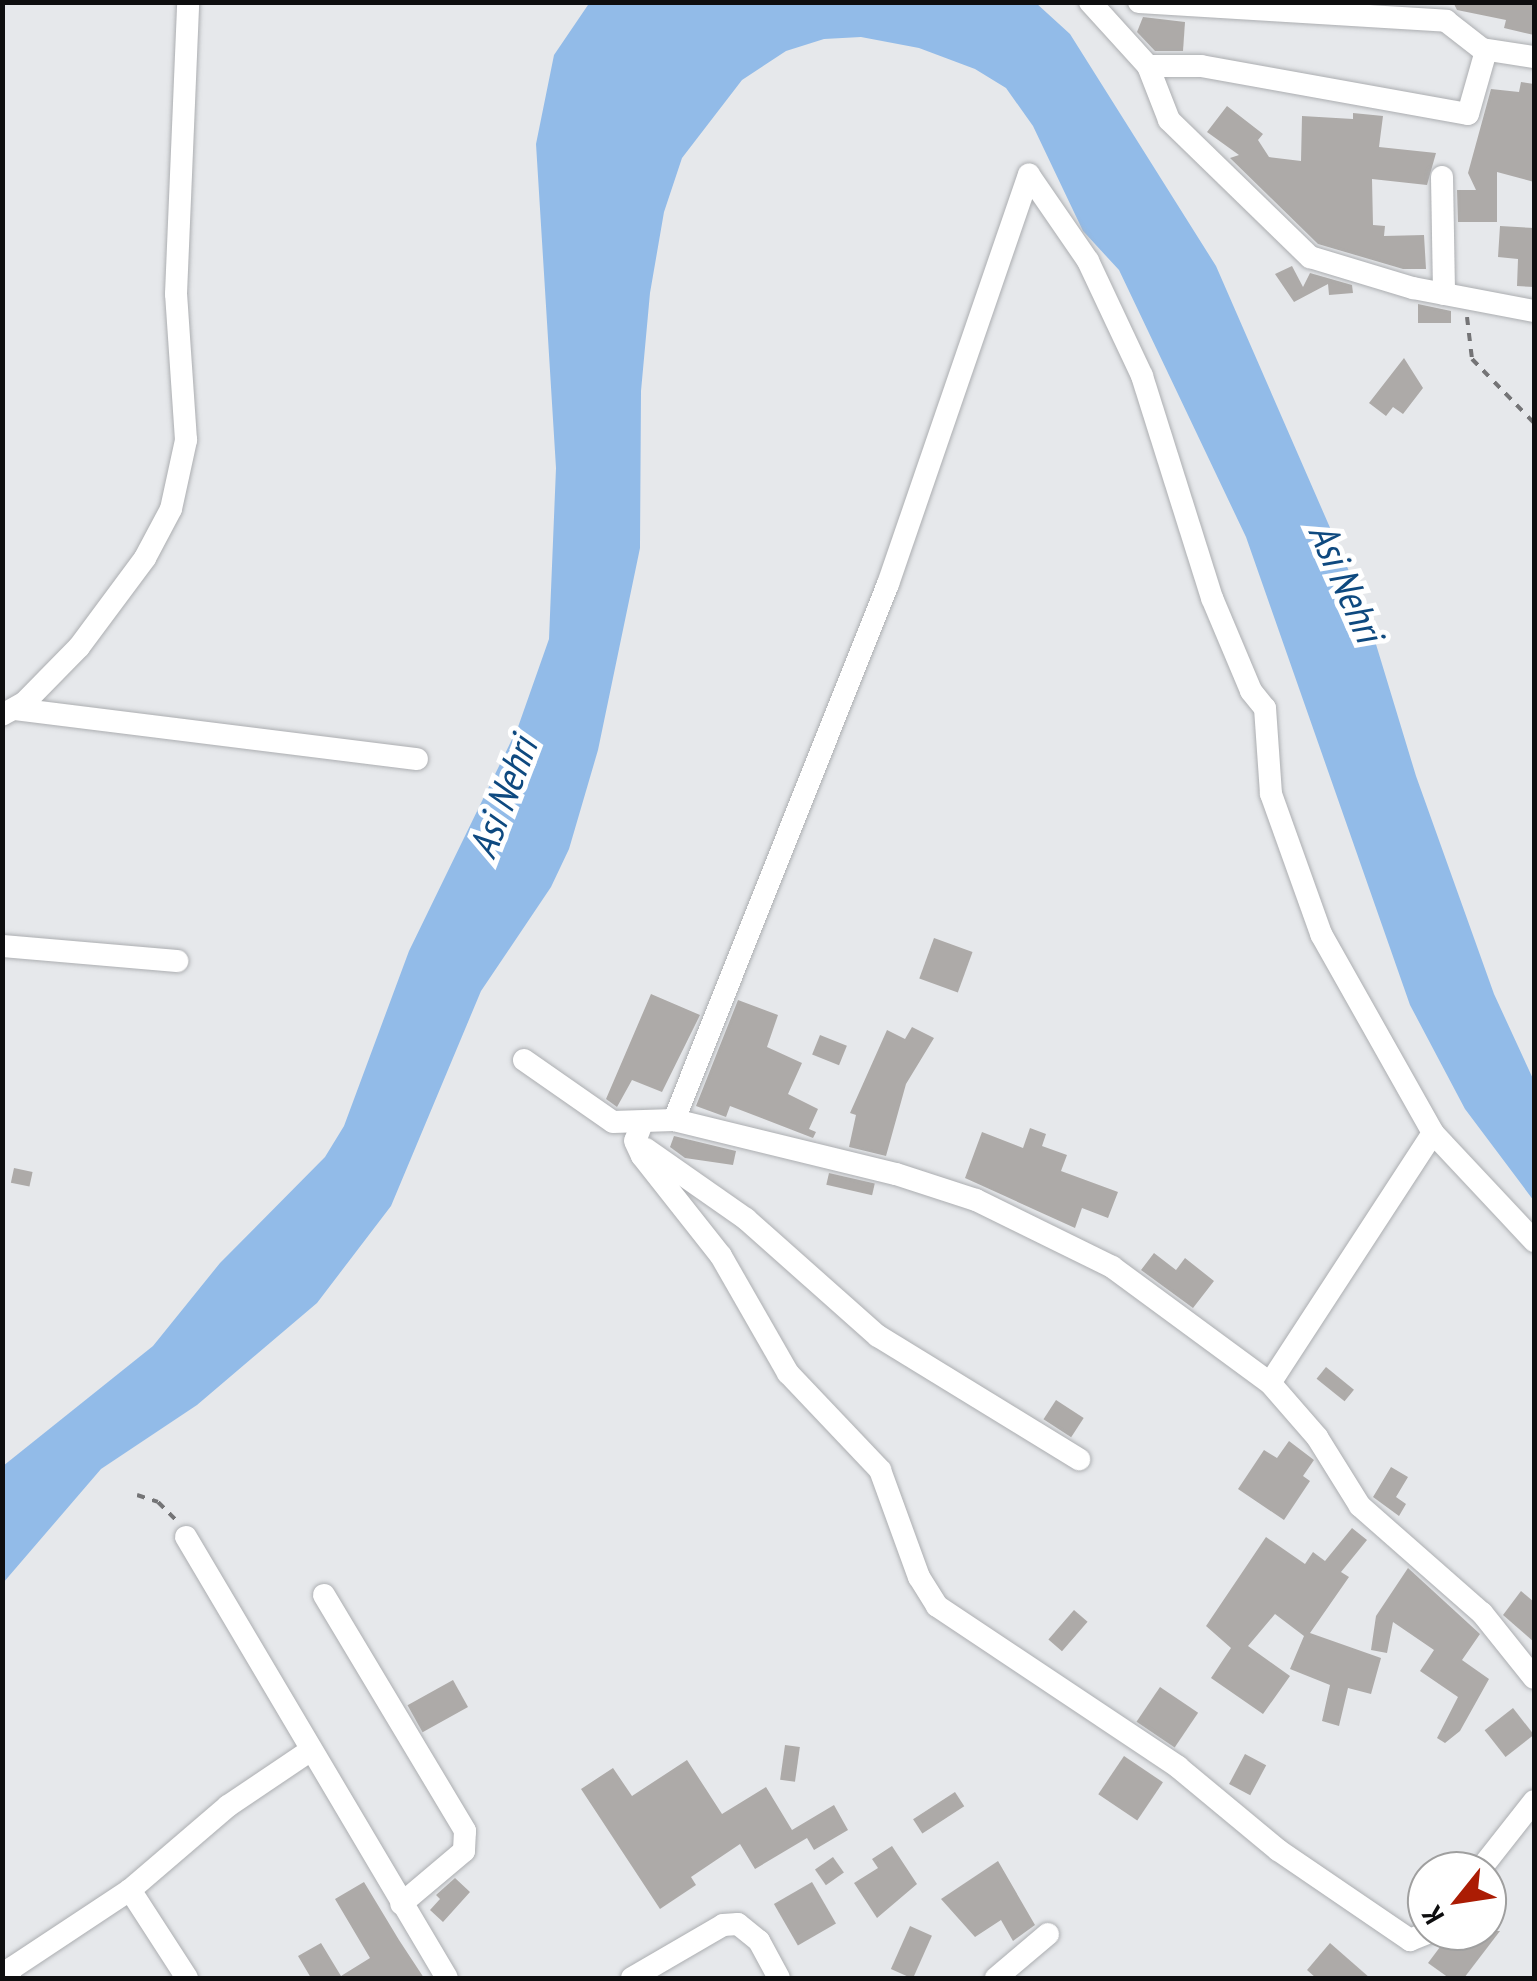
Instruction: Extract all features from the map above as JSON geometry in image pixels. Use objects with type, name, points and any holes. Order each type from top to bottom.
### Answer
[{"type":"street","points":[[9,712],[78,647],[146,558],[171,509],[186,440],[176,294],[188,2]]},
{"type":"street","points":[[1090,2],[1148,66],[1169,120],[1310,257],[1454,296],[1534,311]]},
{"type":"street","points":[[1139,2],[1446,22],[1486,51],[1534,57]]},
{"type":"street","points":[[1148,66],[1201,66],[1468,114],[1486,51]]},
{"type":"street","points":[[674,1120],[888,584],[1028,175],[1088,260],[1142,376],[1212,598],[1251,690],[1265,708],[1271,794],[1321,934],[1434,1133],[1534,1241]]},
{"type":"street","points":[[1442,176],[1454,296]]},
{"type":"street","points":[[9,712],[416,759]]},
{"type":"street","points":[[2,946],[177,961]]},
{"type":"street","points":[[524,1060],[614,1122],[638,1132],[878,1336],[1078,1459]]},
{"type":"street","points":[[638,1132],[674,1120],[896,1174],[1064,1239],[1270,1383],[1317,1437],[1360,1506],[1482,1613],[1534,1678]]},
{"type":"street","points":[[638,1132],[721,1256],[788,1373],[880,1470],[919,1577],[937,1606],[1178,1767],[1278,1850],[1407,1938]]},
{"type":"street","points":[[1270,1383],[1434,1133]]},
{"type":"street","points":[[186,1537],[308,1752],[447,1978]]},
{"type":"street","points":[[324,1595],[465,1831],[464,1851],[401,1904]]},
{"type":"street","points":[[8,1978],[12,1968],[130,1890],[228,1806],[308,1752]]},
{"type":"street","points":[[1495,1851],[1534,1801]]},
{"type":"street","points":[[130,1890],[187,1978]]},
{"type":"street","points":[[632,1978],[723,1925],[738,1924],[759,1941],[779,1978]]},
{"type":"street","points":[[996,1978],[1048,1934]]},
{"type":"path","points":[[1454,296],[1472,359],[1534,423]]},
{"type":"path","points":[[137,1495],[174,1515],[186,1537]]},
{"type":"water","name":"Asi Nehri","points":[[590,2],[1036,3],[1070,34],[1216,266],[1365,608],[1416,776],[1494,994],[1534,1081],[1534,1201],[1465,1109],[1410,1005],[1246,537],[1119,270],[1083,231],[1033,126],[1006,88],[975,69],[919,48],[861,37],[824,39],[786,51],[742,80],[682,158],[664,212],[650,293],[641,391],[640,548],[598,750],[569,849],[551,887],[481,991],[391,1206],[317,1303],[197,1405],[101,1469],[3,1583],[3,1466],[153,1346],[220,1263],[325,1157],[344,1126],[409,951],[518,727],[549,639],[556,468],[536,144],[554,55]]},
{"type":"building","points":[[1453,2],[1534,2],[1534,35],[1504,28],[1506,20],[1457,10]]},
{"type":"building","points":[[1143,17],[1185,22],[1183,51],[1155,51],[1137,32]]},
{"type":"building","points":[[1521,82],[1534,84],[1534,182],[1497,172],[1497,222],[1458,222],[1457,190],[1476,190],[1468,173],[1491,89],[1519,92]]},
{"type":"building","points":[[1227,106],[1263,134],[1258,140],[1269,157],[1301,161],[1302,116],[1353,119],[1353,113],[1383,116],[1379,147],[1436,153],[1427,185],[1372,179],[1373,225],[1385,226],[1384,236],[1424,235],[1426,269],[1403,269],[1318,244],[1230,158],[1239,155],[1207,132]]},
{"type":"building","points":[[1500,226],[1534,228],[1534,287],[1517,286],[1518,259],[1498,257]]},
{"type":"building","points":[[1292,266],[1303,287],[1310,273],[1352,285],[1353,293],[1329,295],[1328,284],[1294,302],[1275,274]]},
{"type":"building","points":[[1418,304],[1451,311],[1451,323],[1418,323]]},
{"type":"building","points":[[1404,358],[1423,388],[1403,414],[1393,407],[1386,416],[1369,403]]},
{"type":"building","points":[[934,938],[973,952],[958,992],[919,978]]},
{"type":"building","points":[[651,994],[700,1015],[662,1092],[632,1080],[617,1107],[606,1099]]},
{"type":"building","points":[[738,1000],[778,1015],[767,1047],[802,1063],[788,1094],[818,1109],[809,1129],[816,1132],[813,1138],[730,1106],[726,1117],[696,1106]]},
{"type":"building","points":[[912,1027],[934,1038],[906,1084],[886,1156],[849,1147],[856,1115],[850,1113],[887,1030],[905,1039]]},
{"type":"building","points":[[820,1035],[847,1046],[839,1065],[812,1054]]},
{"type":"building","points":[[1030,1128],[1046,1134],[1042,1146],[1067,1155],[1061,1171],[1118,1192],[1108,1218],[1082,1208],[1075,1228],[965,1178],[982,1132],[1023,1148]]},
{"type":"building","points":[[674,1136],[736,1151],[733,1165],[685,1158],[670,1147]]},
{"type":"building","points":[[14,1168],[33,1172],[29,1187],[11,1183]]},
{"type":"building","points":[[829,1173],[875,1184],[872,1195],[826,1185]]},
{"type":"building","points":[[1154,1253],[1176,1270],[1185,1258],[1214,1281],[1193,1308],[1141,1270]]},
{"type":"building","points":[[1326,1367],[1354,1390],[1345,1401],[1317,1379]]},
{"type":"building","points":[[1056,1400],[1084,1418],[1071,1437],[1043,1419]]},
{"type":"building","points":[[1289,1441],[1314,1460],[1303,1476],[1310,1481],[1284,1520],[1238,1489],[1264,1450],[1277,1458]]},
{"type":"building","points":[[1391,1467],[1408,1477],[1396,1497],[1406,1504],[1399,1516],[1373,1497]]},
{"type":"building","points":[[1352,1528],[1367,1540],[1341,1572],[1349,1577],[1310,1633],[1381,1658],[1371,1694],[1348,1688],[1339,1726],[1322,1721],[1330,1685],[1290,1669],[1304,1636],[1275,1614],[1248,1646],[1290,1676],[1263,1714],[1211,1678],[1231,1648],[1206,1626],[1266,1537],[1305,1564],[1313,1552],[1325,1561]]},
{"type":"building","points":[[1408,1568],[1480,1634],[1462,1660],[1489,1679],[1460,1731],[1445,1743],[1437,1738],[1458,1697],[1420,1671],[1434,1650],[1393,1622],[1387,1653],[1371,1650],[1376,1616]]},
{"type":"building","points":[[1521,1591],[1534,1602],[1534,1642],[1503,1615]]},
{"type":"building","points":[[1074,1610],[1088,1622],[1062,1651],[1048,1639]]},
{"type":"building","points":[[453,1680],[468,1707],[423,1732],[408,1705]]},
{"type":"building","points":[[1160,1687],[1198,1713],[1175,1748],[1137,1722]]},
{"type":"building","points":[[1513,1708],[1534,1735],[1506,1757],[1485,1730]]},
{"type":"building","points":[[785,1745],[800,1747],[795,1782],[780,1780]]},
{"type":"building","points":[[1245,1754],[1266,1765],[1250,1795],[1229,1784]]},
{"type":"building","points":[[1124,1756],[1163,1782],[1137,1820],[1098,1794]]},
{"type":"building","points":[[687,1760],[722,1814],[766,1787],[792,1830],[834,1805],[848,1830],[814,1850],[807,1838],[755,1869],[740,1844],[691,1877],[696,1885],[660,1909],[581,1789],[613,1768],[632,1796]]},
{"type":"building","points":[[955,1792],[964,1806],[922,1833],[913,1819]]},
{"type":"building","points":[[892,1846],[917,1884],[877,1918],[854,1883],[878,1868],[872,1859]]},
{"type":"building","points":[[833,1857],[844,1873],[826,1885],[815,1870]]},
{"type":"building","points":[[998,1861],[1035,1925],[1013,1941],[1001,1920],[975,1937],[941,1899]]},
{"type":"building","points":[[455,1878],[470,1892],[443,1922],[430,1910],[440,1899],[436,1895]]},
{"type":"building","points":[[364,1882],[424,1978],[311,1978],[298,1956],[321,1943],[341,1976],[370,1958],[335,1899]]},
{"type":"building","points":[[812,1882],[836,1924],[798,1946],[774,1904]]},
{"type":"building","points":[[910,1926],[932,1936],[913,1978],[891,1969]]},
{"type":"building","points":[[1330,1943],[1370,1978],[1316,1978],[1307,1970]]},
{"type":"building","points":[[1437,1951],[1485,1951],[1464,1978],[1449,1978],[1428,1963]]}]
